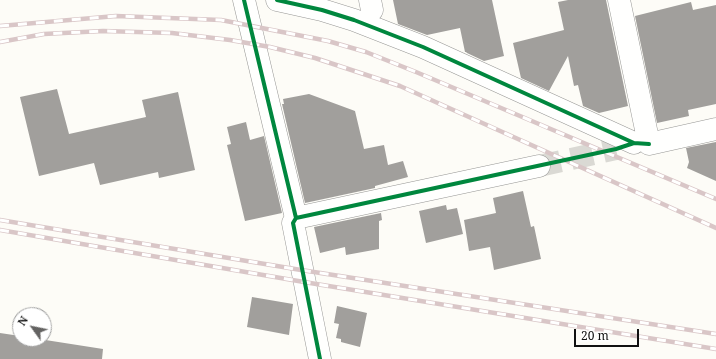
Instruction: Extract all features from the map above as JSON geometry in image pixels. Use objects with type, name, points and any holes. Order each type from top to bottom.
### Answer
[{"type":"street","points":[[244,0],[296,218],[293,223],[320,359]]},
{"type":"street","points":[[277,0],[322,10],[354,20],[423,47],[633,146],[716,129]]},
{"type":"street","points":[[618,0],[633,146]]},
{"type":"street","points":[[296,218],[539,166]]},
{"type":"building","points":[[393,0],[492,0],[504,56],[484,61],[465,52],[460,28],[427,35],[398,24]]},
{"type":"building","points":[[568,0],[606,0],[628,106],[599,113],[583,106],[578,85],[574,86],[568,56],[549,91],[521,78],[513,43],[564,30],[558,2]]},
{"type":"building","points":[[691,2],[693,10],[716,5],[716,104],[688,110],[689,116],[657,123],[635,16]]},
{"type":"building","points":[[57,89],[69,134],[146,117],[142,100],[178,92],[195,170],[159,178],[158,172],[100,185],[94,163],[39,176],[20,97]]},
{"type":"building","points":[[309,94],[355,111],[364,149],[384,145],[388,165],[403,161],[408,177],[375,186],[375,188],[305,203],[282,104],[284,104],[283,99]]},
{"type":"building","points":[[246,122],[250,140],[264,136],[282,213],[245,221],[227,145],[231,144],[227,127]]},
{"type":"building","points":[[716,142],[716,181],[687,168],[689,162],[686,148]]},
{"type":"building","points":[[523,191],[531,227],[534,226],[541,259],[494,270],[490,247],[469,251],[464,220],[496,213],[493,198]]},
{"type":"building","points":[[446,205],[447,210],[457,208],[463,234],[426,243],[419,211]]},
{"type":"building","points":[[381,213],[382,220],[379,221],[379,249],[346,255],[345,247],[320,253],[314,227]]},
{"type":"building","points":[[252,297],[293,304],[289,335],[247,327]]},
{"type":"building","points":[[337,306],[367,313],[360,347],[341,342],[341,339],[336,338],[339,324],[334,323]]},
{"type":"building","points":[[0,333],[12,335],[12,347],[52,347],[52,341],[103,349],[102,359],[0,359]]},
{"type":"tunnel","points":[[539,166],[616,149]]},
{"type":"railway","points":[[0,26],[116,16],[221,20],[328,41],[366,52],[416,72],[716,199]]},
{"type":"railway","points":[[0,42],[44,34],[103,31],[172,33],[230,40],[270,47],[315,58],[400,86],[716,228]]},
{"type":"railway","points":[[0,220],[301,270],[716,334]]},
{"type":"railway","points":[[0,230],[304,282],[716,349]]},
{"type":"cycle path","points":[[244,0],[296,218],[293,223],[320,359]]},
{"type":"cycle path","points":[[277,0],[322,10],[354,20],[423,47],[634,143]]},
{"type":"cycle path","points":[[296,218],[616,149],[634,143],[649,144]]}]
